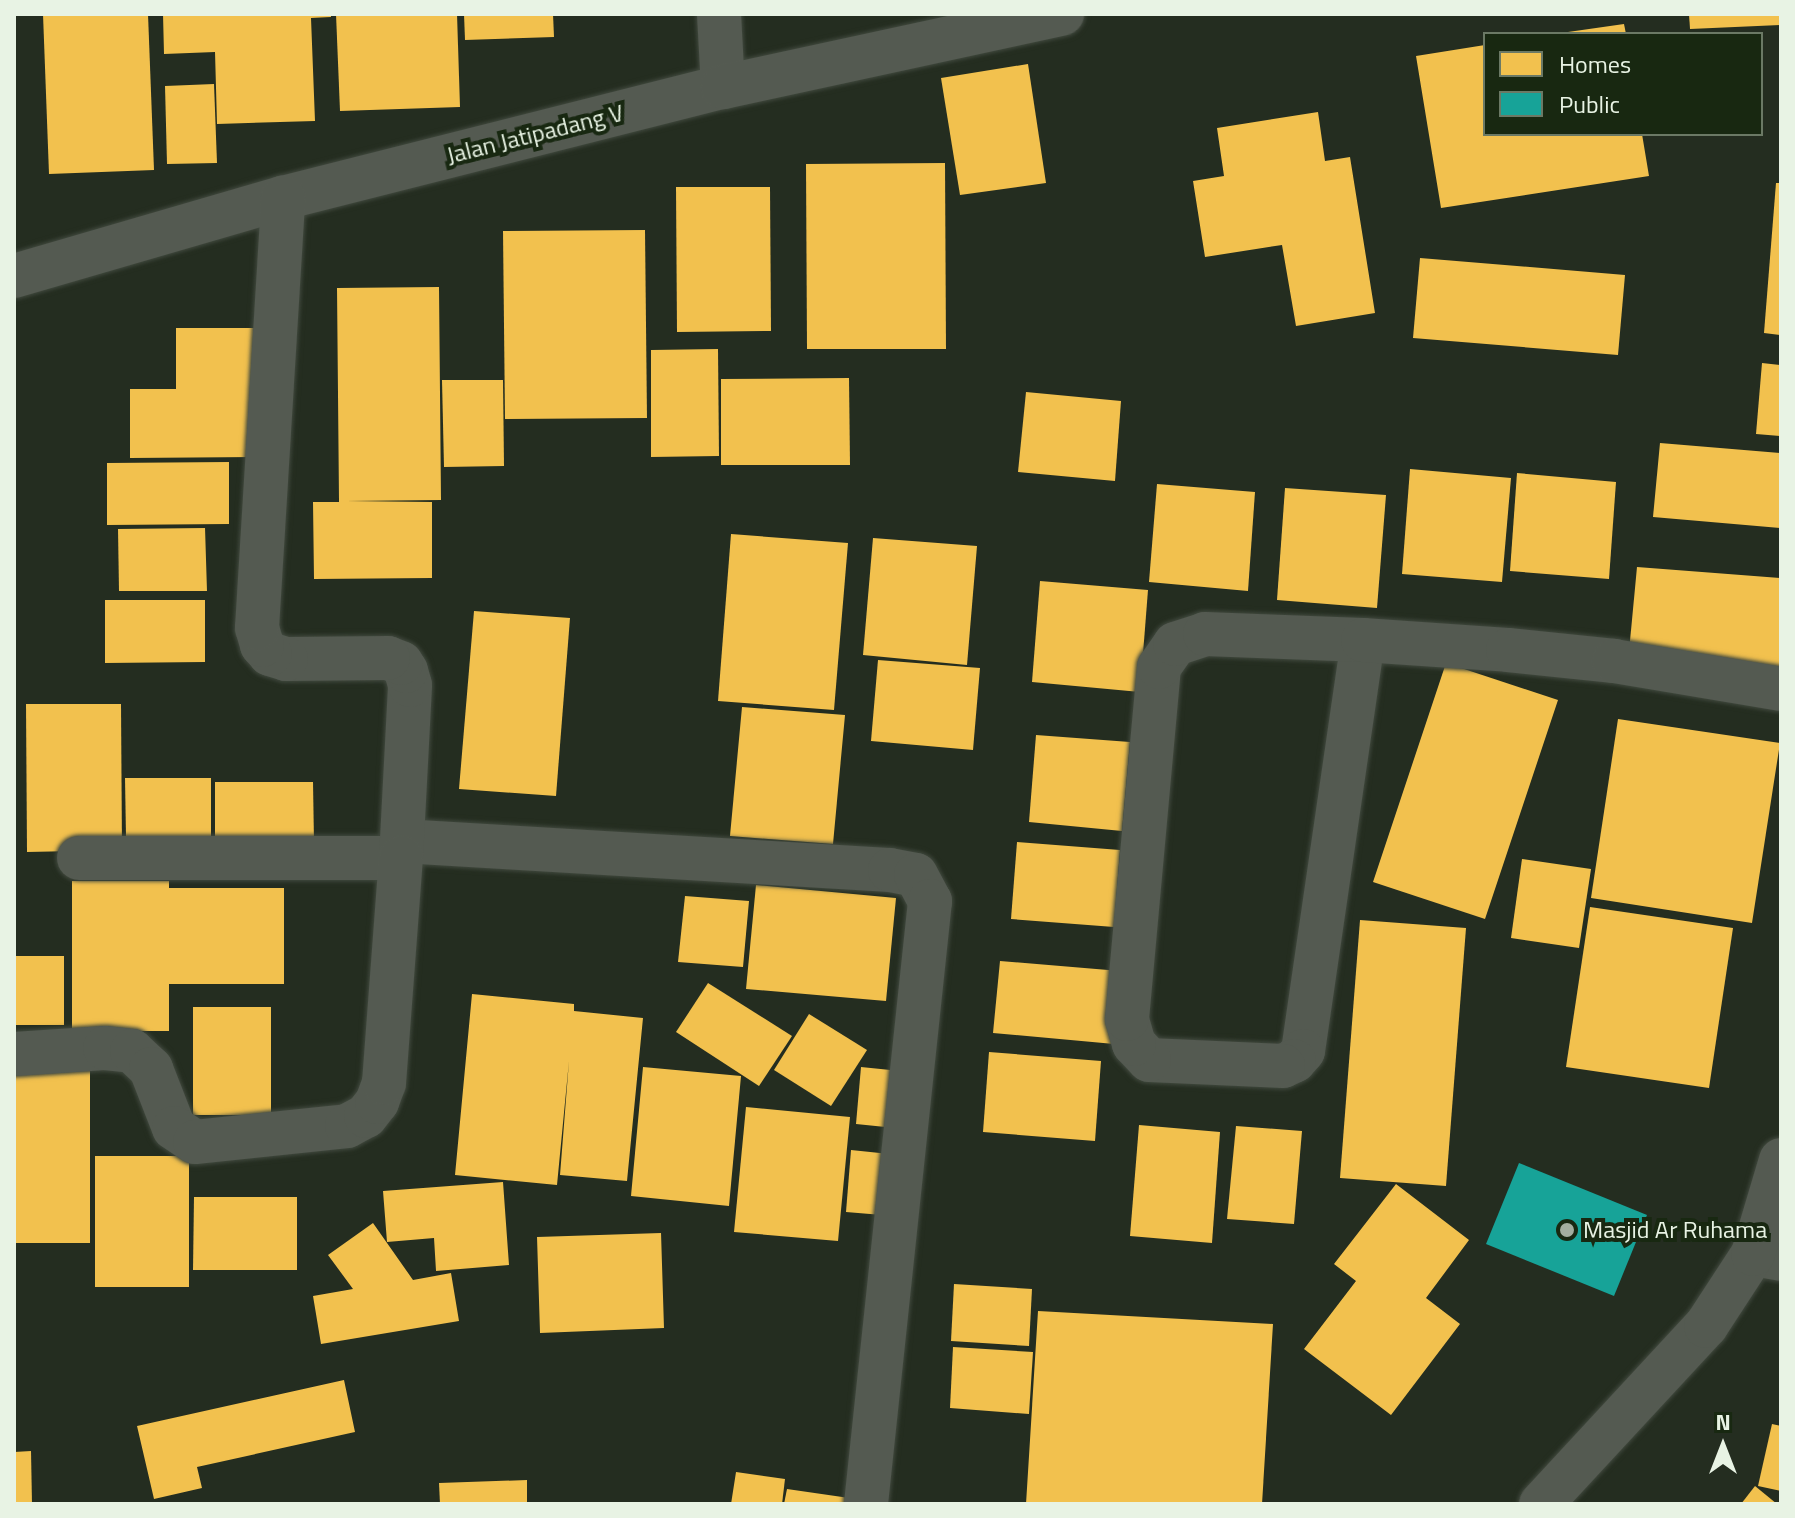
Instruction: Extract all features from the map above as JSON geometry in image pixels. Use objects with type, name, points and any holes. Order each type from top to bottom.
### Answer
[{"type":"street","points":[[719,14],[723,87]]},
{"type":"street","name":"Jalan Jatipadang V","points":[[14,276],[283,198],[723,87],[1062,14]]},
{"type":"street","points":[[14,1054],[105,1048],[132,1051],[151,1069],[174,1128],[195,1142],[347,1126],[366,1116],[377,1102],[384,1083],[410,685],[401,663],[388,658],[286,659],[270,654],[262,645],[257,628],[283,198]]},
{"type":"street","points":[[1363,640],[1303,1051],[1283,1066],[1149,1060],[1134,1044],[1127,1019],[1159,667],[1175,644],[1205,634],[1363,640],[1614,661],[1781,689]]},
{"type":"street","points":[[79,858],[401,850],[890,870],[916,875],[930,901],[866,1504]]},
{"type":"street","points":[[1541,1504],[1767,1256],[1781,1160]]},
{"type":"building: Homes","points":[[43,14],[148,14],[154,170],[49,174]]},
{"type":"building: Homes","points":[[163,14],[331,14],[331,17],[311,18],[315,121],[217,124],[215,52],[164,54]]},
{"type":"building: Homes","points":[[336,14],[457,14],[460,107],[340,111]]},
{"type":"building: Homes","points":[[464,14],[553,14],[554,37],[465,40]]},
{"type":"building: Homes","points":[[1689,14],[1781,14],[1781,25],[1690,29]]},
{"type":"building: Homes","points":[[1624,24],[1626,32],[1568,32]]},
{"type":"building: Homes","points":[[1483,45],[1483,136],[1642,136],[1649,176],[1441,208],[1416,56]]},
{"type":"building: Homes","points":[[1028,64],[1046,183],[960,195],[941,78]]},
{"type":"building: Homes","points":[[214,84],[217,163],[167,164],[165,86]]},
{"type":"building: Homes","points":[[1318,112],[1325,161],[1350,157],[1375,313],[1296,326],[1282,245],[1205,257],[1193,181],[1224,176],[1217,128]]},
{"type":"building: Homes","points":[[945,163],[946,349],[807,349],[806,164]]},
{"type":"building: Homes","points":[[1776,183],[1781,183],[1781,335],[1764,333]]},
{"type":"building: Homes","points":[[676,187],[770,187],[771,331],[677,332]]},
{"type":"building: Homes","points":[[645,230],[647,418],[505,419],[503,231]]},
{"type":"building: Homes","points":[[1420,258],[1625,275],[1618,355],[1413,338]]},
{"type":"building: Homes","points":[[439,287],[441,500],[346,501],[432,502],[432,578],[314,579],[313,502],[339,502],[337,288]]},
{"type":"building: Homes","points":[[176,328],[256,328],[257,457],[130,458],[130,389],[176,389]]},
{"type":"building: Homes","points":[[718,349],[719,456],[651,457],[651,350]]},
{"type":"building: Homes","points":[[1762,363],[1781,365],[1781,436],[1756,434]]},
{"type":"building: Homes","points":[[849,378],[850,465],[721,465],[721,379]]},
{"type":"building: Homes","points":[[442,380],[503,380],[504,466],[444,467]]},
{"type":"building: Homes","points":[[1026,392],[1121,401],[1115,481],[1018,472]]},
{"type":"building: Homes","points":[[1660,443],[1781,453],[1781,528],[1653,517]]},
{"type":"building: Homes","points":[[229,462],[229,524],[107,525],[107,463]]},
{"type":"building: Homes","points":[[1410,469],[1511,478],[1502,582],[1402,574]]},
{"type":"building: Homes","points":[[1517,473],[1616,482],[1609,579],[1510,571]]},
{"type":"building: Homes","points":[[1157,484],[1255,492],[1248,591],[1149,582]]},
{"type":"building: Homes","points":[[1285,488],[1386,495],[1377,608],[1277,600]]},
{"type":"building: Homes","points":[[205,528],[207,591],[119,591],[118,529]]},
{"type":"building: Homes","points":[[731,534],[848,543],[834,710],[718,701]]},
{"type":"building: Homes","points":[[873,538],[977,546],[967,665],[863,655]]},
{"type":"building: Homes","points":[[1637,567],[1781,578],[1781,675],[1628,662]]},
{"type":"building: Homes","points":[[1040,581],[1148,590],[1140,692],[1032,682]]},
{"type":"building: Homes","points":[[105,600],[205,600],[205,662],[105,663]]},
{"type":"building: Homes","points":[[474,611],[570,618],[556,796],[459,789]]},
{"type":"building: Homes","points":[[878,660],[980,668],[973,750],[871,741]]},
{"type":"building: Homes","points":[[1446,663],[1558,700],[1485,919],[1373,882]]},
{"type":"building: Homes","points":[[26,704],[121,704],[122,850],[27,852]]},
{"type":"building: Homes","points":[[742,707],[845,715],[833,844],[730,836]]},
{"type":"building: Homes","points":[[1618,719],[1780,743],[1752,923],[1591,898]]},
{"type":"building: Homes","points":[[1036,735],[1130,742],[1122,831],[1029,822]]},
{"type":"building: Homes","points":[[125,778],[211,778],[211,837],[126,837]]},
{"type":"building: Homes","points":[[215,782],[313,782],[314,843],[215,843]]},
{"type":"building: Homes","points":[[1017,842],[1120,850],[1114,927],[1011,919]]},
{"type":"building: Homes","points":[[1522,859],[1591,869],[1579,948],[1511,938]]},
{"type":"building: Homes","points":[[72,881],[169,881],[169,888],[284,888],[284,984],[169,984],[169,1031],[72,1031]]},
{"type":"building: Homes","points":[[756,885],[896,898],[886,1001],[746,989]]},
{"type":"building: Homes","points":[[685,896],[749,901],[743,967],[678,962]]},
{"type":"building: Homes","points":[[1590,907],[1733,928],[1709,1088],[1566,1067]]},
{"type":"building: Homes","points":[[1360,920],[1466,928],[1446,1186],[1340,1178]]},
{"type":"building: Homes","points":[[14,956],[64,956],[64,1025],[14,1025]]},
{"type":"building: Homes","points":[[1000,961],[1120,971],[1114,1044],[993,1033]]},
{"type":"building: Homes","points":[[708,983],[792,1036],[759,1086],[676,1032]]},
{"type":"building: Homes","points":[[472,994],[574,1004],[574,1011],[643,1018],[627,1181],[560,1175],[569,1061],[557,1185],[455,1175]]},
{"type":"building: Homes","points":[[193,1007],[271,1007],[271,1115],[193,1115]]},
{"type":"building: Homes","points":[[809,1014],[867,1050],[831,1106],[774,1070]]},
{"type":"building: Homes","points":[[989,1052],[1101,1061],[1095,1141],[983,1132]]},
{"type":"building: Homes","points":[[14,1066],[90,1066],[90,1243],[14,1243]]},
{"type":"building: Homes","points":[[643,1067],[741,1076],[729,1206],[631,1196]]},
{"type":"building: Homes","points":[[861,1067],[910,1072],[905,1129],[856,1124]]},
{"type":"building: Homes","points":[[746,1107],[850,1117],[838,1241],[734,1232]]},
{"type":"building: Homes","points":[[1139,1125],[1220,1132],[1212,1243],[1130,1236]]},
{"type":"building: Homes","points":[[1236,1126],[1302,1131],[1294,1224],[1227,1219]]},
{"type":"building: Homes","points":[[851,1150],[899,1155],[894,1216],[846,1212]]},
{"type":"building: Homes","points":[[95,1156],[189,1156],[189,1287],[95,1287]]},
{"type":"building: Homes","points":[[503,1182],[509,1265],[436,1271],[434,1238],[387,1242],[383,1191]]},
{"type":"building: Homes","points":[[1396,1184],[1469,1240],[1426,1298],[1460,1324],[1391,1415],[1304,1349],[1356,1281],[1334,1264]]},
{"type":"building: Homes","points":[[194,1197],[297,1197],[297,1270],[193,1270]]},
{"type":"building: Homes","points":[[373,1223],[413,1280],[451,1273],[459,1321],[321,1344],[313,1296],[353,1289],[328,1255]]},
{"type":"building: Homes","points":[[661,1233],[664,1328],[540,1333],[537,1237]]},
{"type":"building: Homes","points":[[954,1284],[1032,1289],[1029,1346],[951,1341]]},
{"type":"building: Homes","points":[[1038,1311],[1273,1324],[1262,1504],[1026,1504]]},
{"type":"building: Homes","points":[[953,1347],[1033,1352],[1029,1414],[950,1408]]},
{"type":"building: Homes","points":[[344,1380],[355,1432],[197,1467],[202,1488],[154,1499],[137,1426]]},
{"type":"building: Homes","points":[[1772,1424],[1781,1426],[1781,1491],[1758,1486]]},
{"type":"building: Homes","points":[[31,1451],[32,1504],[14,1504],[14,1452]]},
{"type":"building: Homes","points":[[736,1472],[785,1479],[782,1504],[731,1504]]},
{"type":"building: Homes","points":[[527,1480],[527,1504],[440,1504],[439,1483]]},
{"type":"building: Homes","points":[[1755,1486],[1777,1504],[1741,1504]]},
{"type":"building: Homes","points":[[787,1489],[863,1500],[863,1504],[784,1504]]},
{"type":"building: Public","name":"Masjid Ar Ruhama","points":[[1519,1163],[1647,1215],[1614,1296],[1486,1244]]},
{"type":"place","name":"Masjid Ar Ruhama","points":[[1567,1230]]}]
